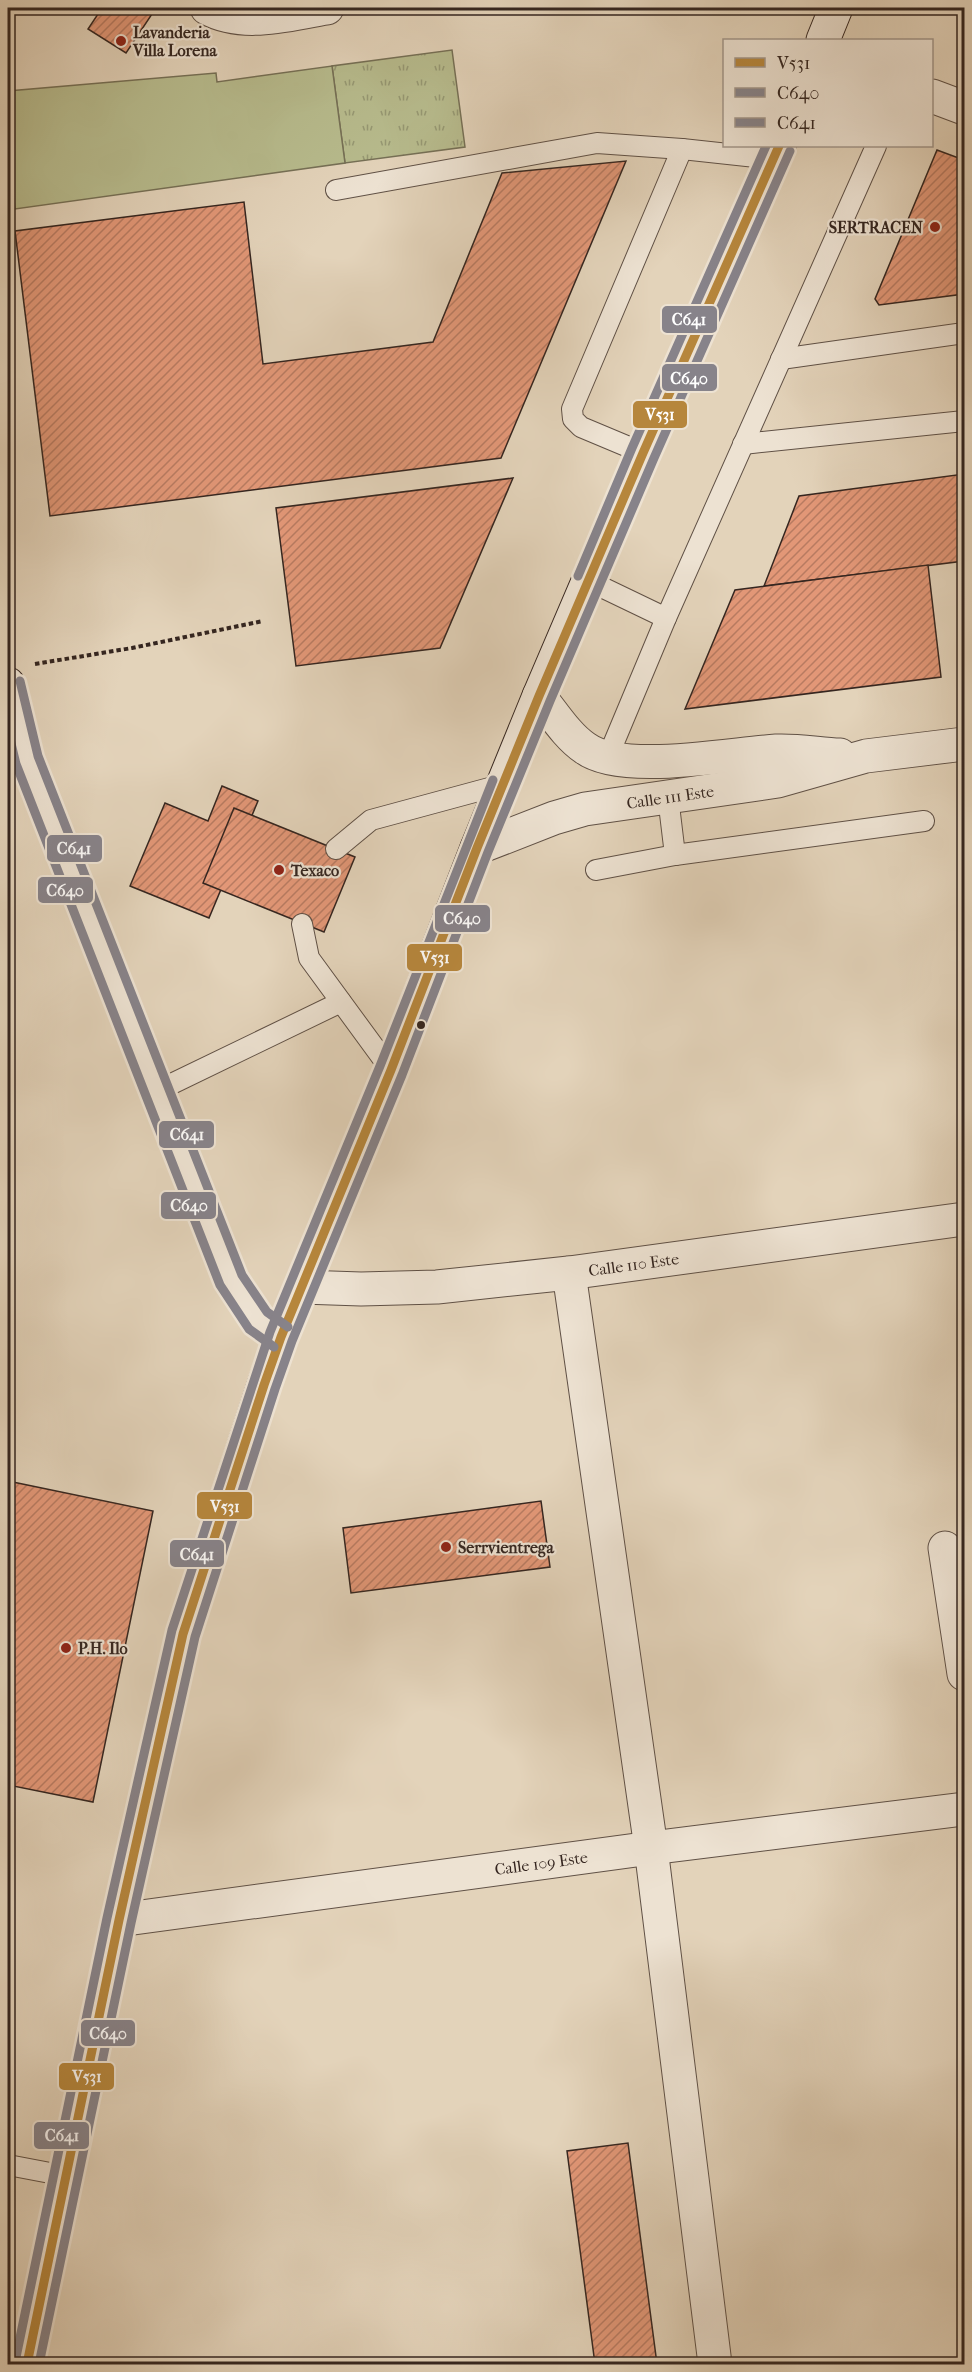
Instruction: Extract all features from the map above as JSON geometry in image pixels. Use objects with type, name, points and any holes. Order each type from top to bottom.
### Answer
[{"type":"street","points":[[207,8],[219,14],[254,19],[327,8]]},
{"type":"street","points":[[823,39],[836,8]]},
{"type":"street","points":[[933,96],[964,108]]},
{"type":"street","points":[[27,2364],[119,1920],[183,1634],[280,1337],[391,1070],[539,696],[643,453],[777,152]]},
{"type":"street","points":[[19,675],[27,759],[231,1281],[258,1321],[280,1337]]},
{"type":"street","name":"Calle 111 Este","points":[[539,696],[585,749],[607,759],[637,763],[778,751],[866,756]]},
{"type":"street","name":"Calle 111 Este","points":[[477,848],[554,818],[585,809],[778,781],[866,756],[964,744]]},
{"type":"street","name":"Calle 110 Este","points":[[302,1287],[361,1289],[437,1287],[569,1274],[964,1219]]},
{"type":"street","points":[[569,1274],[651,1848],[715,2364]]},
{"type":"street","points":[[945,1548],[964,1674]]},
{"type":"street","name":"Calle 109 Este","points":[[119,1920],[651,1848],[964,1809]]},
{"type":"lane","points":[[336,190],[597,143],[777,152]]},
{"type":"lane","points":[[607,759],[666,618],[876,147]]},
{"type":"lane","points":[[643,453],[580,427],[573,419],[572,409],[682,149]]},
{"type":"lane","points":[[781,359],[964,333]]},
{"type":"lane","points":[[743,444],[964,421]]},
{"type":"lane","points":[[590,581],[666,618]]},
{"type":"lane","points":[[336,849],[371,820],[504,784]]},
{"type":"lane","points":[[668,797],[675,855]]},
{"type":"lane","points":[[596,870],[675,855],[924,821]]},
{"type":"lane","points":[[302,924],[309,958],[391,1070]]},
{"type":"lane","points":[[157,1091],[341,1002]]},
{"type":"lane","points":[[8,2165],[66,2176]]},
{"type":"path","points":[[19,675],[132,648],[263,621]]},
{"type":"green space","points":[[452,50],[465,147],[345,163],[332,66]]},
{"type":"green space","points":[[332,66],[345,163],[15,209],[8,148],[8,91],[216,73],[217,82]]},
{"type":"building","name":"Lavanderia Villa Lorena","points":[[102,8],[156,8],[126,53],[88,29]]},
{"type":"building","name":"SERTRACEN","points":[[937,150],[964,160],[964,294],[879,305],[875,299]]},
{"type":"building","points":[[626,161],[501,458],[50,516],[15,231],[244,202],[263,364],[433,342],[502,173]]},
{"type":"building","points":[[964,474],[964,561],[764,586],[799,496]]},
{"type":"building","points":[[513,478],[440,648],[296,666],[276,508]]},
{"type":"building","points":[[928,565],[941,677],[685,709],[735,590]]},
{"type":"building","points":[[222,786],[258,801],[209,918],[130,886],[165,803],[208,821]]},
{"type":"building","name":"Texaco","points":[[234,808],[355,857],[324,932],[203,883]]},
{"type":"building","name":"P.H. Ilo","points":[[8,1481],[153,1511],[93,1802],[8,1785]]},
{"type":"building","name":"Serrvientrega","points":[[541,1501],[550,1567],[351,1593],[343,1528]]},
{"type":"building","points":[[628,2143],[657,2364],[595,2364],[567,2151]]},
{"type":"transit line","name":"C641","points":[[578,576],[766,147]]},
{"type":"transit line","name":"V531","points":[[27,2364],[119,1920],[183,1634],[264,1385],[281,1337],[391,1070],[539,696],[643,453],[779,147]]},
{"type":"transit line","name":"C640","points":[[39,2364],[131,1923],[195,1637],[275,1389],[292,1341],[402,1075],[488,852],[550,701],[654,458],[790,151]]},
{"type":"transit line","name":"C641","points":[[20,681],[38,756],[242,1275],[267,1312],[288,1327]]},
{"type":"transit line","name":"C640","points":[[8,731],[16,764],[220,1285],[249,1329],[274,1347]]},
{"type":"transit line","name":"C641","points":[[15,2362],[107,1918],[172,1630],[270,1332],[380,1066],[493,780]]},
{"type":"place","name":"Lavanderia Villa Lorena","points":[[121,41]]},
{"type":"place","name":"SERTRACEN","points":[[935,227]]},
{"type":"place","name":"Texaco","points":[[279,870]]},
{"type":"place","name":"Serrvientrega","points":[[446,1547]]},
{"type":"place","name":"P.H. Ilo","points":[[66,1648]]}]
